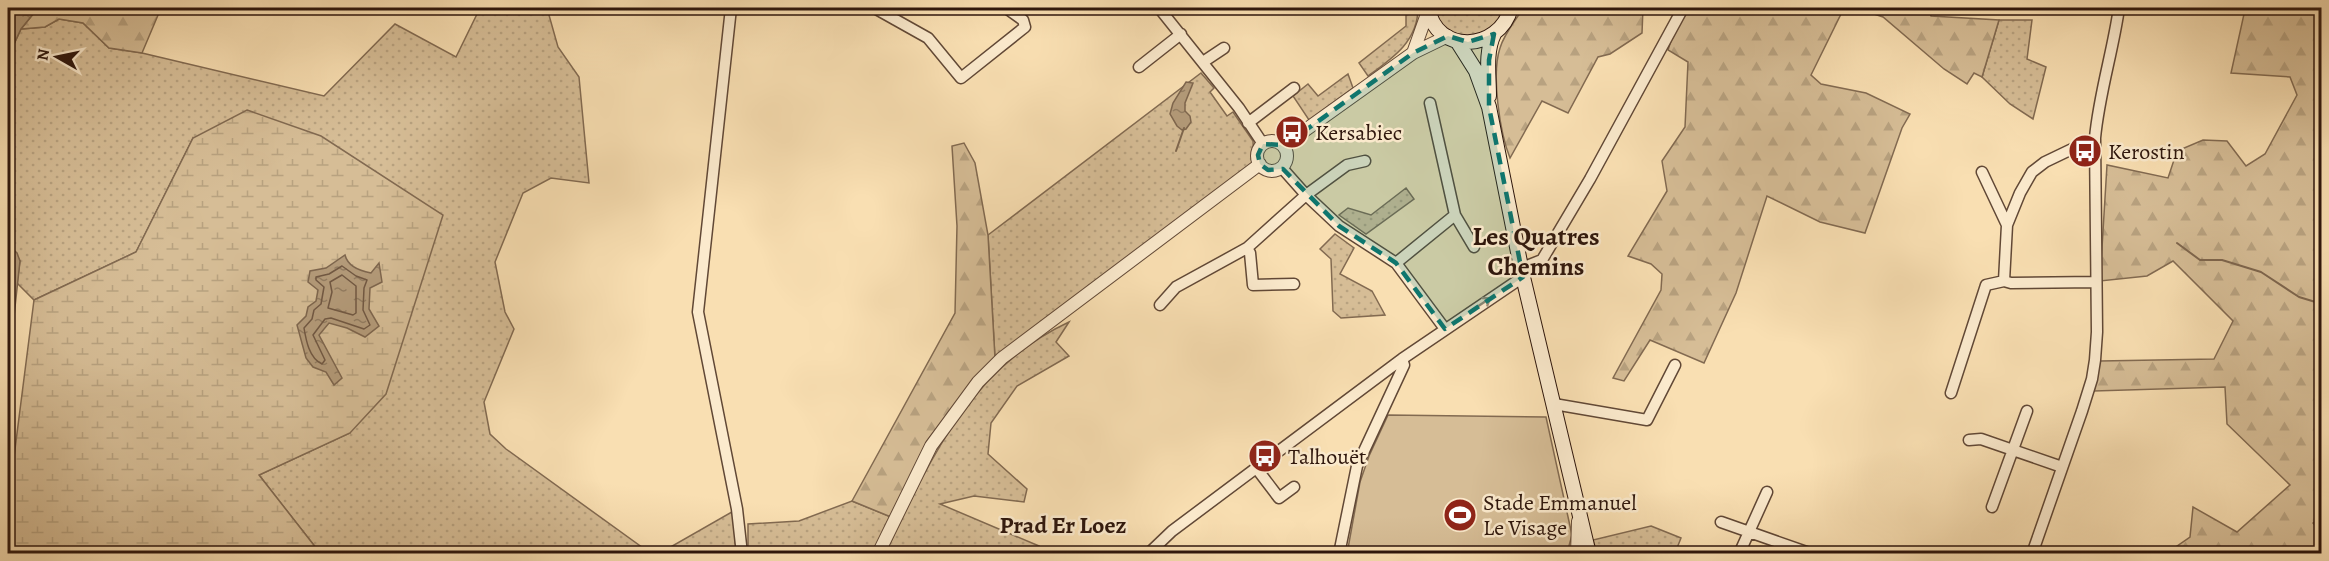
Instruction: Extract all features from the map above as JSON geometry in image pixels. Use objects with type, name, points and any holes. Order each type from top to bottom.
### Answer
[{"type":"main road","points":[[1452,39],[1476,42],[1494,34],[1502,27],[1511,8]]},
{"type":"main road","points":[[1428,9],[1436,26],[1452,39],[1476,70],[1489,107],[1523,272],[1588,554]]},
{"type":"main road","points":[[1489,107],[1489,60],[1494,34]]},
{"type":"street","points":[[731,8],[698,312],[737,509],[742,554]]},
{"type":"street","points":[[878,8],[928,38],[961,78],[1024,27],[1023,20],[1006,8]]},
{"type":"street","points":[[1159,8],[1203,62],[1263,144]]},
{"type":"street","points":[[1148,554],[1172,531],[1402,359],[1542,260],[1661,52],[1683,8]]},
{"type":"street","points":[[2032,554],[2092,379],[2097,332],[2095,138],[2119,8]]},
{"type":"street","points":[[1413,53],[1428,9]]},
{"type":"street","points":[[1139,67],[1181,34]]},
{"type":"street","points":[[1283,146],[1413,53],[1452,39]]},
{"type":"street","points":[[1203,62],[1224,48]]},
{"type":"street","points":[[1248,123],[1294,88]]},
{"type":"street","points":[[1430,103],[1455,215],[1474,247]]},
{"type":"street","points":[[2004,281],[2007,225],[2020,193],[2032,172],[2045,162],[2095,138]]},
{"type":"street","points":[[1271,141],[1283,146],[1287,157],[1282,168],[1272,171],[1260,164],[1258,155],[1263,144],[1271,141]]},
{"type":"street","points":[[1160,305],[1176,287],[1248,248],[1306,195],[1347,165],[1365,161]]},
{"type":"street","points":[[878,554],[931,446],[978,382],[1002,358],[1260,164]]},
{"type":"street","points":[[1282,168],[1306,195],[1339,226],[1396,263],[1445,329]]},
{"type":"street","points":[[1982,172],[2007,225]]},
{"type":"street","points":[[1396,263],[1455,215]]},
{"type":"street","points":[[1248,248],[1253,285],[1294,284]]},
{"type":"street","points":[[1951,393],[1986,285],[2004,281],[2011,283],[2096,282]]},
{"type":"street","points":[[1339,554],[1357,466],[1404,365],[1402,359]]},
{"type":"street","points":[[1554,404],[1647,420],[1675,365]]},
{"type":"street","points":[[1992,507],[2026,411]]},
{"type":"street","points":[[1969,440],[1981,438],[2062,467]]},
{"type":"street","points":[[1257,469],[1279,498],[1294,487]]},
{"type":"street","points":[[1739,554],[1767,492]]},
{"type":"street","points":[[1577,554],[1579,514]]},
{"type":"street","points":[[1721,522],[1812,554]]},
{"type":"highlighted area","points":[[1494,34],[1489,60],[1489,107],[1523,277],[1445,329],[1396,263],[1339,226],[1283,169],[1268,170],[1260,164],[1258,155],[1263,144],[1285,145],[1413,53],[1448,36],[1468,42]]},
{"type":"green space","points":[[38,8],[161,8],[142,53],[109,48],[83,23],[59,19],[45,27],[21,29]]},
{"type":"green space","points":[[480,8],[547,8],[558,47],[579,77],[589,183],[551,178],[523,193],[495,262],[505,312],[514,329],[484,402],[490,434],[506,449],[650,553],[320,553],[259,475],[350,433],[193,138],[136,252],[34,300],[17,283],[20,261],[8,239],[8,57],[21,29],[45,27],[59,19],[83,23],[109,48],[142,53],[324,96],[395,24],[456,57]]},
{"type":"green space","points":[[1407,8],[1418,8],[1417,20],[1409,39],[1395,55],[1368,76],[1359,63],[1406,26]]},
{"type":"green space","points":[[1433,8],[1504,8],[1495,24],[1488,30],[1472,36],[1463,36],[1446,28]]},
{"type":"green space","points":[[1523,8],[1643,8],[1642,33],[1610,54],[1598,57],[1568,113],[1542,101],[1510,158],[1498,104],[1497,59],[1504,38]]},
{"type":"green space","points":[[1683,8],[1844,8],[1811,75],[1821,84],[1866,93],[1910,114],[1902,128],[1865,233],[1820,222],[1767,196],[1736,293],[1704,363],[1650,340],[1624,381],[1613,378],[1661,290],[1662,274],[1651,264],[1628,256],[1667,191],[1662,161],[1685,127],[1688,62],[1668,50]]},
{"type":"green space","points":[[1856,8],[1929,8],[1931,16],[1999,20],[1982,77],[1974,73],[1967,84],[1944,69],[1883,17]]},
{"type":"green space","points":[[2261,8],[2321,15],[2322,515],[2313,523],[2321,531],[2321,553],[2167,553],[2190,537],[2193,507],[2237,532],[2290,485],[2227,424],[2225,387],[2094,391],[2100,361],[2214,359],[2233,321],[2173,261],[2147,276],[2100,281],[2107,165],[2168,178],[2177,151],[2203,140],[2227,141],[2246,166],[2265,154],[2297,95],[2290,77],[2231,73],[2244,14]]},
{"type":"green space","points":[[1999,20],[2032,20],[2027,59],[2046,67],[2033,119],[2010,104],[1982,77]]},
{"type":"green space","points":[[1201,73],[1214,88],[1210,92],[1227,116],[1233,112],[1253,141],[1254,162],[995,358],[988,235]]},
{"type":"green space","points":[[1348,74],[1353,88],[1309,120],[1293,96],[1308,84],[1318,96]]},
{"type":"green space","points":[[247,110],[321,136],[443,215],[386,394],[350,433],[259,475],[320,553],[8,554],[8,504],[34,300],[136,252],[193,138]]},
{"type":"green space","points":[[964,143],[975,163],[988,235],[995,358],[972,382],[927,441],[891,517],[852,501],[955,313],[957,226],[952,146]]},
{"type":"green space","points":[[1406,188],[1414,199],[1366,234],[1339,215],[1348,208],[1371,215]]},
{"type":"green space","points":[[1335,234],[1354,248],[1340,274],[1372,291],[1385,315],[1341,318],[1333,311],[1331,259],[1320,249]]},
{"type":"green space","points":[[1069,322],[1056,342],[1069,356],[1017,386],[991,423],[988,454],[1027,489],[1024,502],[974,496],[940,504],[1039,546],[1036,553],[885,554],[936,452],[956,420],[979,391],[1034,341]]},
{"type":"green space","points":[[1388,415],[1546,417],[1572,535],[1567,553],[1347,554],[1360,482]]},
{"type":"green space","points":[[852,501],[891,517],[873,553],[748,554],[748,524],[799,521]]},
{"type":"green space","points":[[737,509],[742,553],[660,553]]},
{"type":"green space","points":[[1651,526],[1681,538],[1675,553],[1597,553],[1593,540]]},
{"type":"water","points":[[8,8],[38,8],[21,29],[8,57]]},
{"type":"water","points":[[1186,82],[1193,83],[1185,103],[1185,111],[1190,116],[1191,122],[1186,129],[1182,130],[1170,114],[1173,103]]},
{"type":"water","points":[[8,245],[17,253],[20,261],[8,371]]},
{"type":"water","points":[[345,255],[359,270],[371,273],[379,263],[382,282],[370,288],[369,309],[379,326],[365,337],[347,328],[329,323],[319,335],[342,378],[334,385],[326,372],[313,367],[306,358],[297,325],[306,316],[308,307],[316,301],[318,290],[308,282],[310,271],[326,268]]},
{"type":"waterway","points":[[1176,151],[1184,128]]},
{"type":"waterway","points":[[2177,243],[2200,260],[2222,260],[2261,272],[2299,297],[2322,304]]},
{"type":"place","name":"Kersabiec","points":[[1292,132]]},
{"type":"place","name":"Kerostin","points":[[2085,151]]},
{"type":"place","name":"Talhouët","points":[[1265,456]]},
{"type":"place","name":"Stade Emmanuel Le Visage","points":[[1460,515]]},
{"type":"district","name":"Les Quatres Chemins","points":[[1536,251]]},
{"type":"district","name":"Prad Er Loez","points":[[1063,525]]}]
